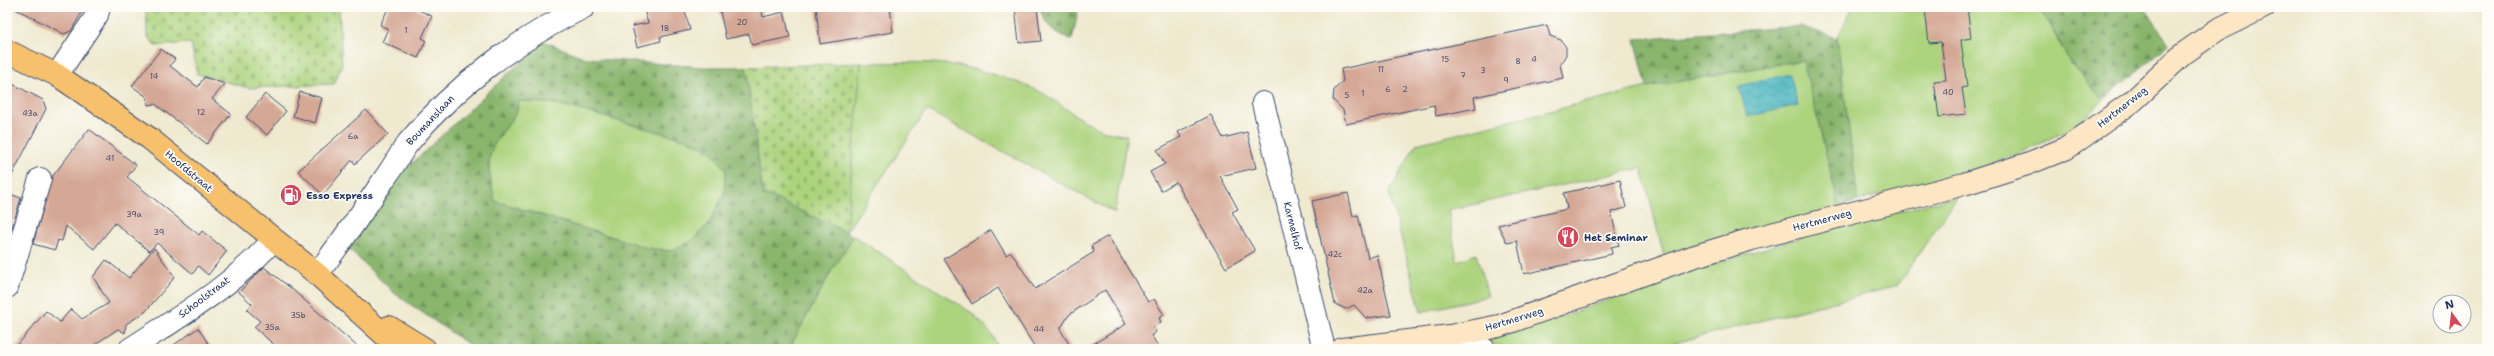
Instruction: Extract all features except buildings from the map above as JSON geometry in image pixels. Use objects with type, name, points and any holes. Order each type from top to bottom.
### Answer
[{"type":"main road","name":"Hoofdstraat","points":[[7,51],[56,75],[149,138],[316,274],[400,349]]},
{"type":"main road","name":"Hoofdstraat","points":[[358,310],[425,349]]},
{"type":"street","points":[[56,75],[97,15],[99,7]]},
{"type":"street","name":"Boumanslaan","points":[[316,274],[408,144],[441,106],[473,78],[507,54],[546,28],[584,7]]},
{"type":"street","name":"Hertmerweg","points":[[1342,349],[1450,336],[1499,326],[1692,257],[1848,213],[1964,184],[2054,153],[2067,148],[2133,101],[2183,54],[2217,30],[2264,7]]},
{"type":"street","name":"Karmelhof","points":[[1263,103],[1324,349]]},
{"type":"street","points":[[7,287],[40,180]]},
{"type":"street","name":"Schoolstraat","points":[[130,349],[196,306],[262,252],[273,240]]},
{"type":"street","points":[[1450,336],[1484,349]]},
{"type":"green space","points":[[146,7],[339,7],[342,65],[334,84],[249,88],[197,74],[191,43],[156,46],[147,36]]},
{"type":"green space","points":[[1040,7],[1079,7],[1072,40],[1055,31],[1047,24]]},
{"type":"green space","points":[[1853,7],[2038,7],[2051,26],[2069,61],[2103,100],[2073,128],[2023,152],[1993,164],[1858,201],[1837,38]]},
{"type":"green space","points":[[2038,7],[2145,7],[2169,44],[2103,100],[2069,61],[2051,26]]},
{"type":"green space","points":[[1801,26],[1837,38],[1858,201],[1839,207],[1803,60],[1647,87],[1635,39]]},
{"type":"green space","points":[[543,41],[586,58],[702,67],[746,67],[763,193],[854,236],[833,268],[789,349],[475,349],[394,293],[348,248],[377,196]],"holes":[[[519,101],[558,104],[691,141],[712,152],[726,169],[724,194],[710,222],[690,242],[670,251],[648,248],[495,201],[490,176],[489,163],[491,152],[494,145],[515,115]]]},
{"type":"green space","points":[[1803,60],[1839,207],[1665,260],[1642,168],[1448,210],[1457,261],[1476,254],[1488,296],[1421,312],[1389,193],[1416,144],[1647,87]]},
{"type":"green space","points":[[861,63],[934,63],[966,67],[989,73],[1032,88],[1055,101],[1089,124],[1114,134],[1127,135],[1115,213],[927,110],[846,232]]},
{"type":"green space","points":[[861,63],[846,232],[763,193],[746,67]]},
{"type":"green space","points":[[519,101],[558,104],[691,141],[712,152],[726,169],[724,194],[710,222],[690,242],[670,251],[648,248],[495,201],[490,176],[489,163],[491,152],[494,145],[515,115]]},
{"type":"green space","points":[[1958,196],[1897,286],[1651,349],[1508,349],[1485,341],[1551,321],[1651,284],[1736,257],[1816,233]]},
{"type":"green space","points":[[854,236],[972,313],[992,334],[999,349],[789,349],[833,268]]},
{"type":"water","points":[[1790,74],[1798,105],[1747,117],[1739,86]]},
{"type":"place","name":"Esso Express","points":[[291,195]]},
{"type":"place","name":"Het Seminar","points":[[1568,237]]}]
